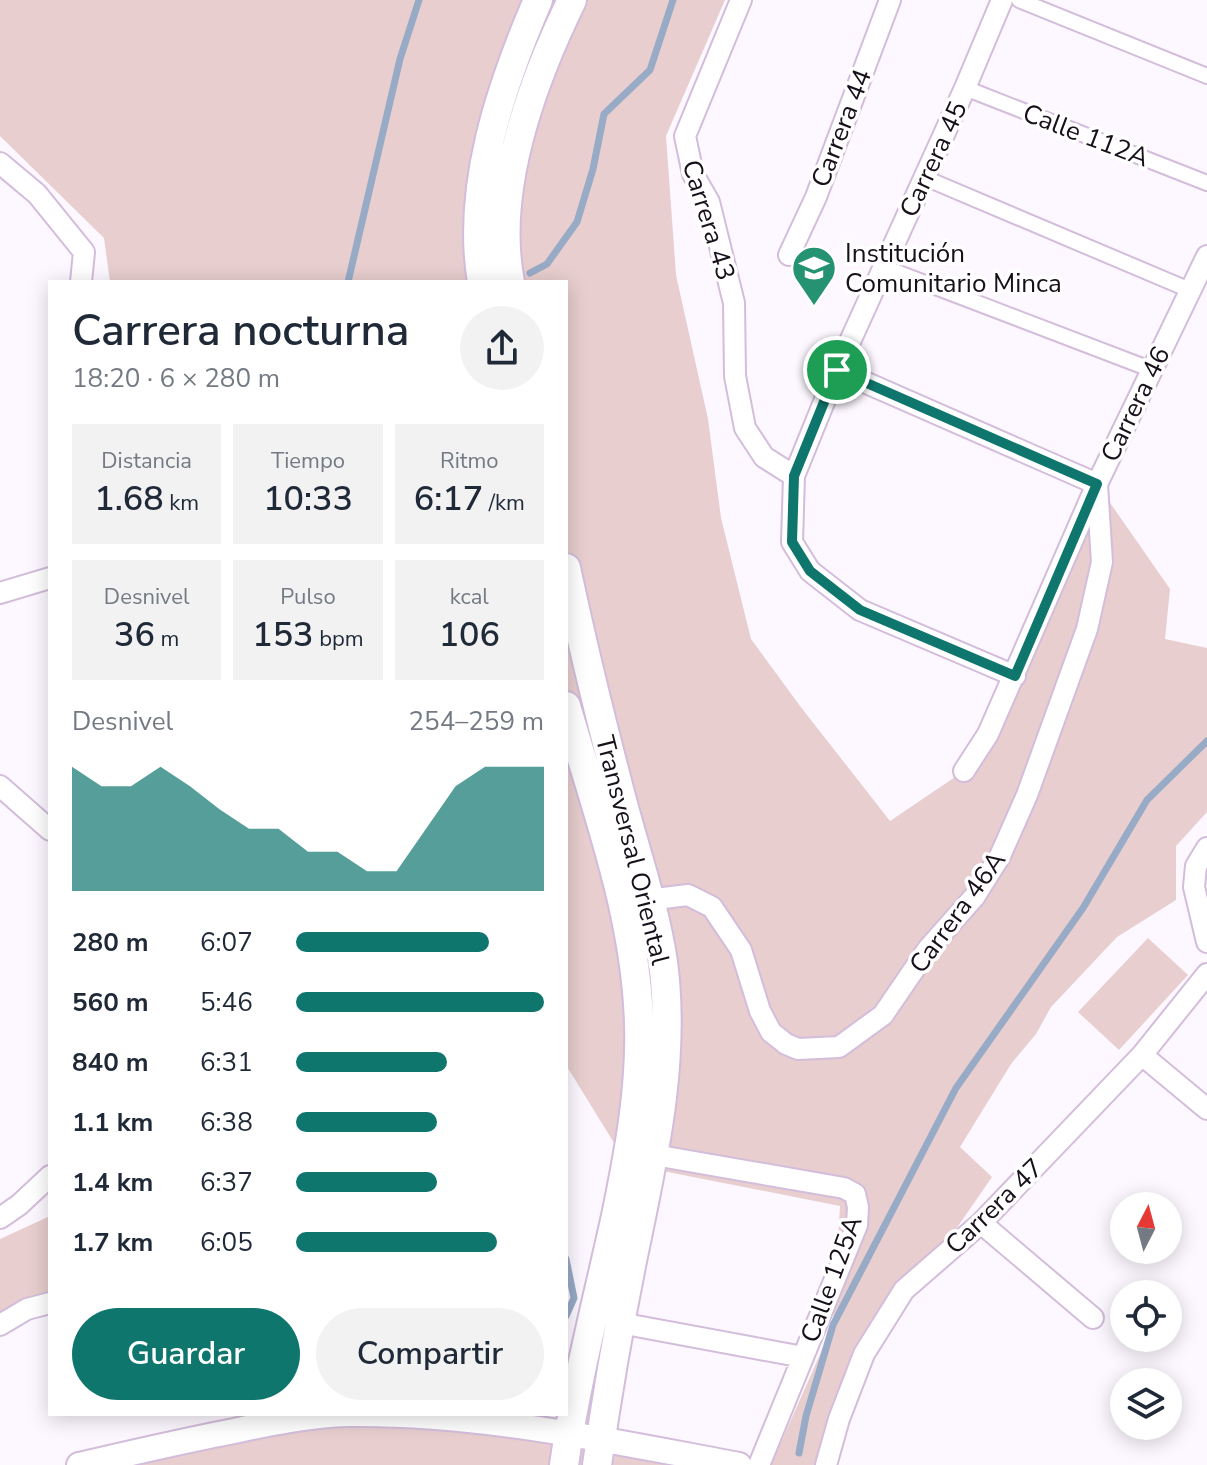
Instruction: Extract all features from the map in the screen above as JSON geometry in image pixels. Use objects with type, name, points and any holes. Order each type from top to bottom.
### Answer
[{"type":"main road","points":[[482,280],[478,262],[478,210],[484,165],[511,74],[538,0]]},
{"type":"main road","points":[[510,280],[504,237],[514,160],[530,102],[572,0]]},
{"type":"main road","name":"Transversal Oriental","points":[[564,1465],[568,1434],[624,1178],[635,1111],[639,1025],[633,956],[636,902],[568,577]]},
{"type":"main road","name":"Transversal Oriental","points":[[568,712],[636,902],[663,963],[666,1020],[664,1087],[654,1155],[620,1323],[599,1452]]},
{"type":"street","name":"Carrera 43","points":[[741,0],[685,136],[693,174],[709,202],[734,303],[735,376],[745,428],[764,457],[794,476]]},
{"type":"street","name":"Carrera 44","points":[[789,255],[816,197],[890,0]]},
{"type":"street","name":"Carrera 45","points":[[1002,0],[837,370],[794,476],[792,542],[810,571],[860,610],[1015,676]]},
{"type":"street","points":[[1019,0],[1207,76]]},
{"type":"street","name":"Calle 112A","points":[[965,88],[1207,183]]},
{"type":"street","points":[[0,163],[37,194],[84,252],[81,280]]},
{"type":"street","points":[[925,178],[1192,291]]},
{"type":"street","name":"Carrera 46","points":[[964,771],[988,734],[1097,484],[1207,256]]},
{"type":"street","points":[[883,267],[1150,369]]},
{"type":"street","points":[[837,370],[1097,484]]},
{"type":"street","name":"Carrera 46A","points":[[636,902],[688,895],[712,907],[741,950],[760,1011],[771,1032],[786,1044],[798,1049],[839,1047],[883,1015],[928,949],[975,896],[1000,856],[1027,795],[1087,629],[1102,562],[1097,484]]},
{"type":"street","points":[[0,593],[48,579]]},
{"type":"street","points":[[0,786],[48,828]]},
{"type":"street","points":[[1207,848],[1196,866],[1194,887],[1207,942]]},
{"type":"street","name":"Carrera 47","points":[[826,1465],[839,1419],[864,1354],[904,1290],[981,1223],[1142,1055],[1207,974]]},
{"type":"street","points":[[1142,1055],[1207,1109]]},
{"type":"street","name":"Calle 125A","points":[[654,1155],[844,1188],[855,1194],[857,1225],[759,1465]]},
{"type":"street","points":[[0,1218],[45,1184]]},
{"type":"street","points":[[981,1223],[1093,1318]]},
{"type":"street","points":[[0,1325],[27,1309],[48,1304]]},
{"type":"street","points":[[620,1323],[803,1357]]},
{"type":"street","points":[[79,1465],[250,1428],[322,1416]]},
{"type":"street","points":[[394,1416],[440,1418],[568,1434],[599,1452],[739,1465]]},
{"type":"shaded area","points":[[0,0],[725,0],[666,136],[676,275],[708,419],[721,518],[751,639],[800,706],[890,821],[964,771],[1097,484],[1170,589],[1165,639],[1207,648],[1207,812],[1176,846],[1176,900],[1117,937],[1051,1007],[1036,1034],[1011,1064],[960,1147],[992,1177],[864,1354],[826,1465],[771,1465],[833,1325],[840,1206],[627,1164],[568,1068],[568,280],[110,280],[104,238],[0,136]]},
{"type":"shaded area","points":[[1148,938],[1188,975],[1119,1050],[1078,1012]]},
{"type":"shaded area","points":[[48,1217],[48,1304],[0,1325],[0,1239]]},
{"type":"shaded area","points":[[336,1416],[362,1416],[739,1465],[79,1465]]},
{"type":"waterway","points":[[348,280],[400,59],[419,0]]},
{"type":"waterway","points":[[530,273],[547,264],[577,222],[593,169],[604,114],[650,70],[673,0]]},
{"type":"waterway","points":[[799,1453],[806,1416],[833,1325],[956,1088],[1083,908],[1147,800],[1207,741]]},
{"type":"waterway","points":[[568,1269],[574,1298],[568,1312]]},
{"type":"place","name":"Institución Comunitario Minca","points":[[814,307]]},
{"type":"route","points":[[837,370],[1097,484],[1015,676],[860,610],[810,571],[792,542],[794,476],[837,370]]}]
